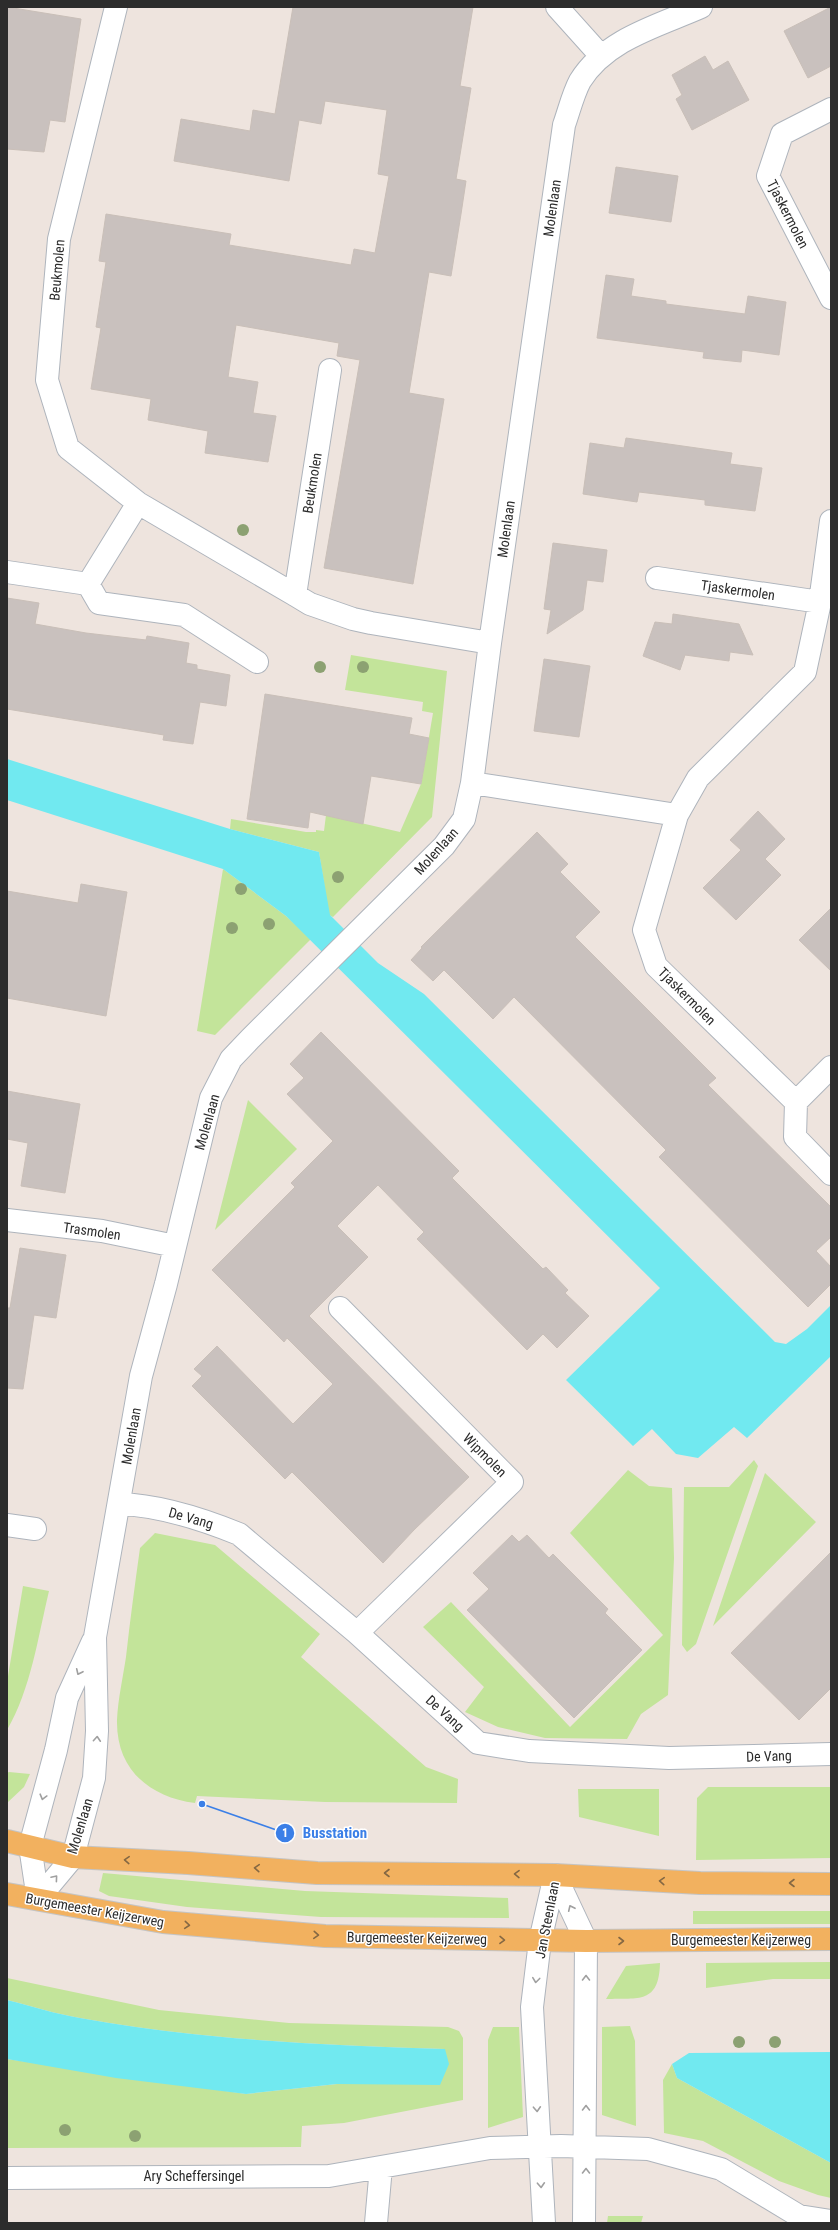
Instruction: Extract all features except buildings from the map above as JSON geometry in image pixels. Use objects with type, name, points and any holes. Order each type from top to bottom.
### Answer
[{"type":"main road","points":[[7,1841],[73,1857],[188,1863],[317,1873],[556,1875],[700,1883],[831,1884]]},
{"type":"main road","name":"Burgemeester Keijzerweg","points":[[7,1894],[163,1922],[325,1936],[540,1941],[831,1939]]},
{"type":"street","name":"Beukmolen","points":[[116,7],[59,240],[47,380],[68,448],[138,504],[310,604],[353,619],[490,642]]},
{"type":"street","points":[[557,7],[601,56]]},
{"type":"street","name":"Molenlaan","points":[[38,1899],[73,1857],[94,1778],[98,1731],[95,1637],[141,1376],[175,1246],[211,1098],[231,1059],[444,846],[464,819],[472,783],[490,642],[564,125],[580,82],[601,56],[626,40],[701,7]]},
{"type":"street","name":"Tjaskermolen","points":[[831,109],[782,134],[768,176],[831,298]]},
{"type":"street","name":"Beukmolen","points":[[295,595],[330,370]]},
{"type":"street","points":[[88,584],[138,504]]},
{"type":"street","name":"Tjaskermolen","points":[[796,1102],[656,966],[644,930],[676,815],[698,778],[805,672],[820,602],[831,521]]},
{"type":"street","points":[[7,572],[88,584]]},
{"type":"street","name":"Tjaskermolen","points":[[657,578],[820,602]]},
{"type":"street","points":[[88,584],[99,603],[184,615],[257,662]]},
{"type":"street","points":[[472,783],[676,815]]},
{"type":"street","points":[[831,1067],[796,1102],[795,1137],[831,1174]]},
{"type":"street","name":"Trasmolen","points":[[7,1220],[102,1231],[175,1246]]},
{"type":"street","name":"Wipmolen","points":[[340,1308],[512,1482],[358,1633]]},
{"type":"street","name":"De Vang","points":[[119,1504],[142,1504],[218,1526],[239,1534],[358,1633],[478,1743],[529,1751],[669,1758],[830,1752]]},
{"type":"street","points":[[7,1525],[35,1530]]},
{"type":"street","name":"Molenlaan","points":[[38,1899],[30,1846],[56,1750],[67,1698],[95,1637]]},
{"type":"street","name":"Jan Steenlaan","points":[[544,2223],[532,2007],[540,1941],[556,1875]]},
{"type":"street","name":"Jan Steenlaan","points":[[556,1875],[586,1941],[586,2147],[584,2223]]},
{"type":"street","name":"Ary Scheffersingel","points":[[7,2178],[329,2176],[490,2148],[586,2147],[648,2149],[721,2169],[799,2216],[831,2221]]},
{"type":"street","points":[[376,2223],[381,2167]]},
{"type":"green space","points":[[351,655],[447,671],[432,817],[333,917],[329,915],[319,852],[230,829],[231,819],[306,832],[316,832],[316,830],[324,831],[326,815],[400,832],[421,784],[433,713],[422,711],[423,702],[345,690]]},
{"type":"green space","points":[[223,869],[286,916],[311,939],[215,1035],[197,1031]]},
{"type":"green space","points":[[248,1100],[297,1149],[215,1230]]},
{"type":"green space","points":[[754,1460],[758,1466],[696,1644],[687,1652],[682,1645],[684,1487],[729,1487]]},
{"type":"green space","points":[[628,1470],[649,1486],[672,1488],[674,1558],[668,1695],[641,1714],[627,1739],[545,1738],[498,1727],[465,1712],[484,1687],[423,1627],[451,1602],[570,1727],[663,1635],[570,1533]]},
{"type":"green space","points":[[765,1473],[816,1522],[713,1626]]},
{"type":"green space","points":[[155,1533],[215,1545],[320,1634],[301,1657],[426,1767],[458,1779],[457,1803],[325,1802],[197,1796],[195,1803],[178,1800],[163,1794],[138,1778],[122,1753],[118,1737],[118,1704],[126,1657],[140,1548]]},
{"type":"green space","points":[[23,1586],[49,1591],[28,1680],[7,1730],[7,1682]]},
{"type":"green space","points":[[7,1773],[30,1774],[24,1787],[7,1803]]},
{"type":"green space","points":[[708,1787],[831,1787],[831,1858],[696,1860],[697,1798]]},
{"type":"green space","points":[[578,1789],[659,1789],[659,1836],[579,1817]]},
{"type":"green space","points":[[103,1873],[305,1891],[508,1898],[509,1918],[321,1917],[187,1907],[109,1896],[99,1891]]},
{"type":"green space","points":[[693,1911],[831,1911],[831,1924],[693,1924]]},
{"type":"green space","points":[[831,1962],[831,1979],[773,1979],[706,1988],[706,1963]]},
{"type":"green space","points":[[660,1963],[659,1976],[656,1986],[645,1996],[628,1999],[606,1999],[626,1966]]},
{"type":"green space","points":[[7,1978],[159,2010],[289,2023],[448,2027],[459,2031],[463,2038],[463,2100],[344,2123],[302,2126],[301,2147],[7,2148],[7,2059],[246,2094],[337,2084],[445,2049],[354,2046],[262,2040],[171,2032],[125,2025],[71,2016],[7,2000]]},
{"type":"green space","points":[[630,2026],[635,2041],[636,2126],[602,2115],[602,2027]]},
{"type":"green space","points":[[493,2027],[519,2027],[523,2117],[488,2128],[488,2040]]},
{"type":"green space","points":[[672,2064],[677,2078],[831,2163],[831,2198],[779,2181],[703,2141],[664,2133],[663,2080]]},
{"type":"green space","points":[[608,2216],[643,2216],[641,2223],[607,2223]]},
{"type":"water","points":[[7,759],[230,829],[319,852],[330,915],[378,963],[424,994],[775,1342],[786,1344],[807,1329],[831,1305],[831,1356],[747,1438],[734,1427],[698,1458],[676,1454],[652,1429],[633,1446],[566,1380],[660,1288],[286,916],[223,869],[7,800]]},
{"type":"water","points":[[7,2000],[71,2016],[171,2032],[354,2046],[445,2049],[449,2064],[440,2085],[337,2084],[246,2094],[116,2078],[7,2059]]},
{"type":"water","points":[[831,2052],[831,2163],[677,2078],[672,2064],[689,2053]]},
{"type":"place","name":"Busstation","points":[[202,1804]]}]
